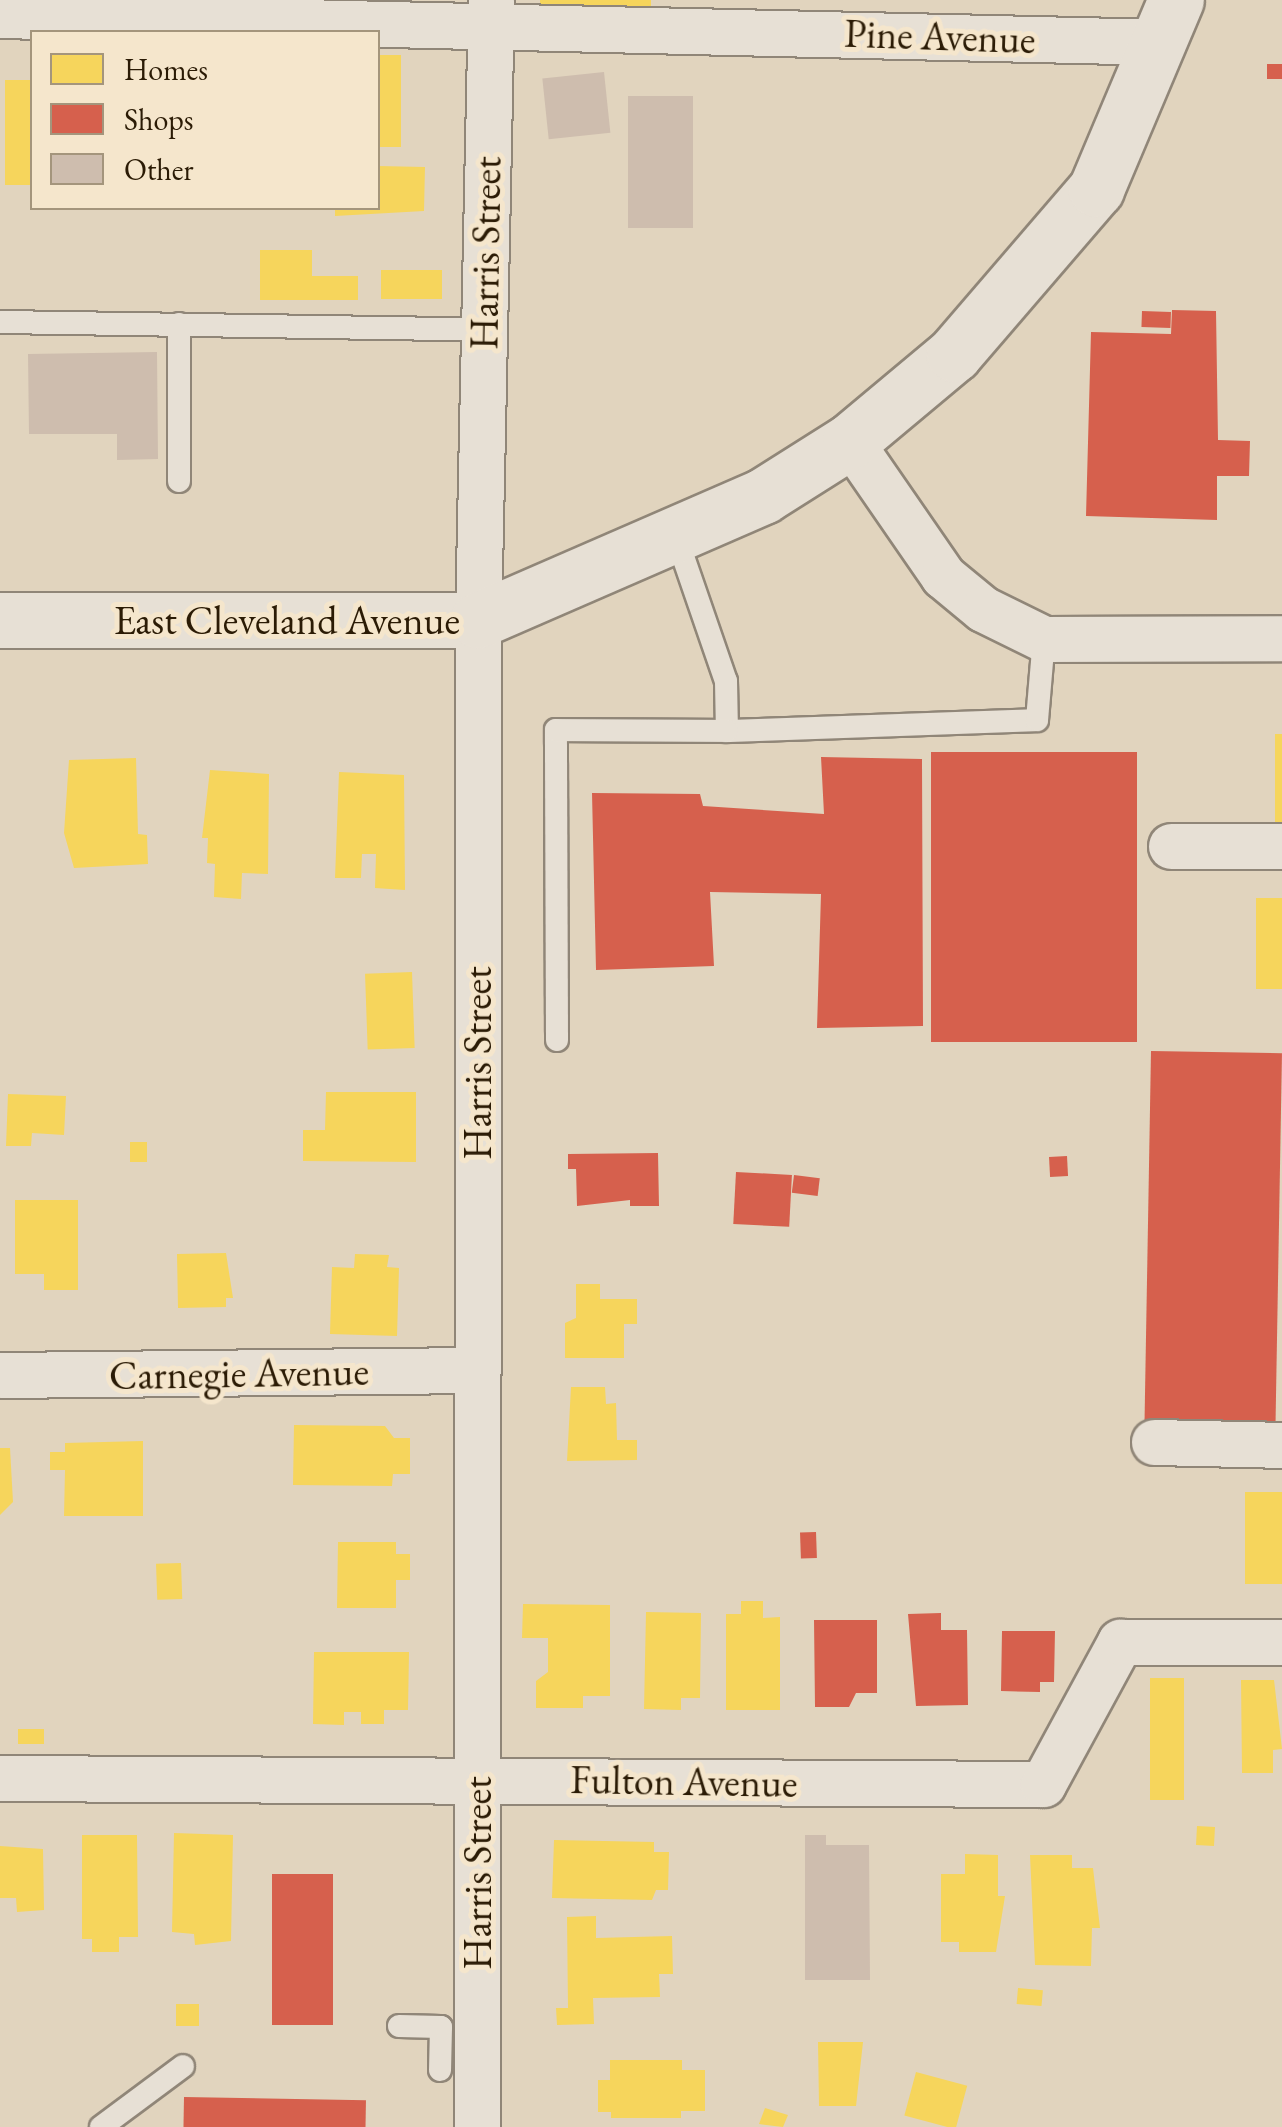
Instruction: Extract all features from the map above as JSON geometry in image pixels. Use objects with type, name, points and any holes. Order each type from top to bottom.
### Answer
[{"type":"main road","name":"East Cleveland Avenue","points":[[0,620],[478,620],[677,539],[762,496],[850,441],[954,354],[1096,189],[1168,21]]},
{"type":"street","name":"Pine Avenue","points":[[0,15],[491,12],[1168,21]]},
{"type":"street","name":"Harris Street","points":[[477,2127],[478,620],[491,12]]},
{"type":"street","points":[[850,441],[942,576],[983,609],[1044,639],[1282,638]]},
{"type":"street","points":[[1170,846],[1282,846]]},
{"type":"street","name":"Carnegie Avenue","points":[[0,1375],[477,1370]]},
{"type":"street","points":[[1154,1442],[1282,1444]]},
{"type":"street","name":"Fulton Avenue","points":[[0,1778],[401,1794],[477,1779],[1043,1784],[1120,1642],[1282,1642]]},
{"type":"lane","points":[[0,322],[483,330]]},
{"type":"lane","points":[[179,324],[179,481]]},
{"type":"lane","points":[[677,539],[726,681],[728,731]]},
{"type":"lane","points":[[558,1040],[556,730],[728,731],[1037,720],[1044,639]]},
{"type":"lane","points":[[399,2026],[441,2027],[440,2070]]},
{"type":"lane","points":[[101,2127],[183,2066]]},
{"type":"building: Homes","points":[[540,0],[651,0],[651,9],[540,9]]},
{"type":"building: Homes","points":[[380,55],[401,55],[401,147],[380,147]]},
{"type":"building: Homes","points":[[5,80],[30,80],[30,185],[5,185]]},
{"type":"building: Homes","points":[[380,166],[425,167],[424,211],[335,216],[335,210],[380,210]]},
{"type":"building: Homes","points":[[260,250],[312,250],[312,276],[358,276],[358,300],[260,300]]},
{"type":"building: Homes","points":[[381,270],[442,270],[442,299],[381,299]]},
{"type":"building: Homes","points":[[1275,734],[1282,734],[1282,826],[1275,826]]},
{"type":"building: Homes","points":[[136,758],[138,834],[147,835],[148,864],[74,868],[64,833],[69,760]]},
{"type":"building: Homes","points":[[210,770],[269,774],[268,874],[242,873],[241,899],[214,897],[215,864],[207,863],[208,838],[202,838]]},
{"type":"building: Homes","points":[[339,772],[404,775],[405,890],[375,888],[376,854],[362,854],[361,878],[335,878]]},
{"type":"building: Homes","points":[[1256,898],[1282,898],[1282,989],[1256,989]]},
{"type":"building: Homes","points":[[412,972],[415,1048],[368,1050],[365,974]]},
{"type":"building: Homes","points":[[326,1092],[416,1092],[416,1162],[303,1161],[303,1130],[325,1130]]},
{"type":"building: Homes","points":[[8,1094],[66,1096],[64,1135],[32,1133],[31,1146],[6,1146]]},
{"type":"building: Homes","points":[[130,1142],[147,1142],[147,1162],[130,1162]]},
{"type":"building: Homes","points":[[15,1200],[78,1200],[78,1290],[44,1290],[44,1274],[15,1274]]},
{"type":"building: Homes","points":[[226,1253],[233,1298],[226,1298],[226,1307],[178,1308],[177,1254]]},
{"type":"building: Homes","points":[[355,1254],[389,1255],[387,1267],[399,1268],[397,1336],[330,1334],[332,1267],[354,1268]]},
{"type":"building: Homes","points":[[576,1284],[600,1284],[600,1299],[637,1299],[637,1324],[624,1324],[624,1358],[565,1358],[565,1323],[576,1318]]},
{"type":"building: Homes","points":[[571,1387],[605,1387],[606,1404],[616,1403],[617,1440],[637,1440],[637,1460],[567,1461]]},
{"type":"building: Homes","points":[[294,1425],[385,1426],[394,1438],[410,1438],[410,1474],[393,1474],[392,1486],[293,1485]]},
{"type":"building: Homes","points":[[143,1441],[143,1516],[64,1516],[65,1470],[50,1470],[50,1452],[65,1452],[65,1443]]},
{"type":"building: Homes","points":[[0,1448],[10,1448],[13,1502],[0,1515]]},
{"type":"building: Homes","points":[[1245,1492],[1282,1492],[1282,1584],[1245,1584]]},
{"type":"building: Homes","points":[[338,1542],[396,1542],[396,1554],[410,1554],[410,1580],[396,1580],[396,1608],[337,1608]]},
{"type":"building: Homes","points":[[181,1563],[182,1599],[157,1600],[156,1564]]},
{"type":"building: Homes","points":[[741,1601],[763,1601],[763,1618],[780,1617],[780,1710],[726,1710],[726,1614],[741,1614]]},
{"type":"building: Homes","points":[[523,1604],[610,1605],[610,1696],[583,1696],[583,1708],[536,1708],[536,1681],[548,1672],[548,1638],[522,1638]]},
{"type":"building: Homes","points":[[646,1612],[701,1613],[700,1698],[681,1698],[681,1710],[644,1709]]},
{"type":"building: Homes","points":[[314,1652],[409,1652],[408,1710],[384,1710],[384,1724],[361,1724],[361,1712],[344,1712],[344,1725],[313,1724]]},
{"type":"building: Homes","points":[[1150,1678],[1184,1678],[1184,1800],[1150,1800]]},
{"type":"building: Homes","points":[[1241,1680],[1274,1680],[1282,1749],[1273,1750],[1273,1773],[1242,1773]]},
{"type":"building: Homes","points":[[18,1729],[44,1729],[44,1744],[18,1744]]},
{"type":"building: Homes","points":[[1197,1826],[1215,1827],[1214,1846],[1196,1845]]},
{"type":"building: Homes","points":[[174,1833],[233,1835],[231,1941],[195,1945],[194,1934],[172,1932]]},
{"type":"building: Homes","points":[[82,1835],[137,1835],[138,1937],[119,1937],[119,1952],[92,1952],[92,1939],[82,1939]]},
{"type":"building: Homes","points":[[554,1840],[654,1842],[654,1852],[669,1852],[668,1890],[656,1890],[652,1900],[552,1898]]},
{"type":"building: Homes","points":[[0,1846],[43,1849],[44,1910],[17,1912],[16,1898],[0,1898]]},
{"type":"building: Homes","points":[[965,1854],[998,1855],[998,1896],[1005,1896],[996,1952],[959,1952],[959,1942],[941,1942],[941,1874],[965,1874]]},
{"type":"building: Homes","points":[[1030,1855],[1072,1855],[1072,1868],[1093,1868],[1100,1928],[1092,1928],[1091,1966],[1035,1965]]},
{"type":"building: Homes","points":[[596,1916],[596,1938],[672,1936],[673,1974],[659,1974],[660,1997],[593,1998],[594,2024],[557,2025],[556,2008],[568,2008],[567,1917]]},
{"type":"building: Homes","points":[[1018,1988],[1043,1990],[1042,2006],[1017,2004]]},
{"type":"building: Homes","points":[[176,2004],[199,2004],[199,2026],[176,2026]]},
{"type":"building: Homes","points":[[818,2042],[863,2042],[856,2106],[819,2106]]},
{"type":"building: Homes","points":[[610,2060],[682,2060],[682,2070],[705,2070],[705,2111],[681,2111],[681,2118],[611,2118],[611,2112],[598,2112],[598,2080],[610,2080]]},
{"type":"building: Homes","points":[[916,2072],[967,2086],[956,2127],[904,2115]]},
{"type":"building: Homes","points":[[765,2108],[788,2115],[783,2127],[759,2124]]},
{"type":"building: Shops","points":[[1267,64],[1282,64],[1282,79],[1267,79]]},
{"type":"building: Shops","points":[[1172,310],[1216,311],[1218,440],[1250,441],[1249,476],[1217,476],[1217,520],[1086,516],[1091,332],[1171,334]]},
{"type":"building: Shops","points":[[1142,311],[1171,312],[1170,328],[1141,327]]},
{"type":"building: Shops","points":[[931,752],[1137,752],[1137,1042],[931,1042]]},
{"type":"building: Shops","points":[[821,757],[922,759],[923,1026],[817,1028],[821,894],[710,892],[714,966],[596,970],[592,793],[700,794],[703,806],[824,814]]},
{"type":"building: Shops","points":[[1151,1051],[1282,1053],[1275,1437],[1144,1435]]},
{"type":"building: Shops","points":[[658,1153],[659,1206],[630,1206],[630,1200],[577,1206],[576,1169],[568,1169],[568,1154]]},
{"type":"building: Shops","points":[[1067,1156],[1068,1176],[1050,1177],[1049,1157]]},
{"type":"building: Shops","points":[[736,1172],[792,1175],[789,1227],[733,1224]]},
{"type":"building: Shops","points":[[794,1175],[820,1178],[818,1196],[792,1193]]},
{"type":"building: Shops","points":[[816,1532],[817,1558],[801,1559],[800,1533]]},
{"type":"building: Shops","points":[[941,1613],[941,1630],[967,1630],[968,1705],[916,1706],[908,1614]]},
{"type":"building: Shops","points":[[814,1620],[877,1620],[877,1693],[856,1693],[849,1707],[815,1707]]},
{"type":"building: Shops","points":[[1002,1631],[1055,1631],[1054,1682],[1040,1682],[1040,1692],[1001,1691]]},
{"type":"building: Shops","points":[[272,1874],[333,1874],[333,2025],[272,2025]]},
{"type":"building: Shops","points":[[184,2097],[366,2100],[366,2127],[183,2127]]},
{"type":"building: Other","points":[[604,72],[610,133],[549,139],[542,78]]},
{"type":"building: Other","points":[[628,96],[693,96],[693,228],[628,228]]},
{"type":"building: Other","points":[[157,352],[158,459],[117,460],[117,434],[29,434],[28,354]]},
{"type":"building: Other","points":[[805,1835],[826,1835],[826,1845],[869,1845],[870,1980],[805,1980]]}]
